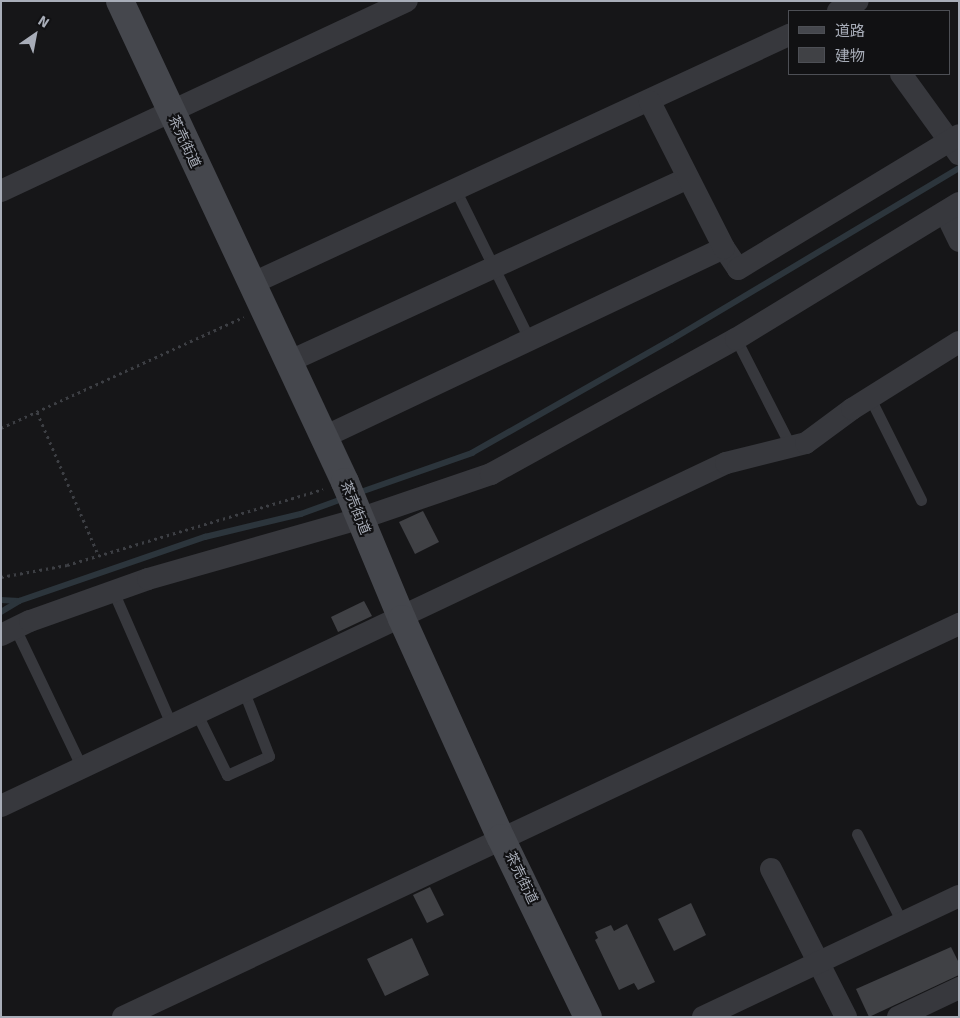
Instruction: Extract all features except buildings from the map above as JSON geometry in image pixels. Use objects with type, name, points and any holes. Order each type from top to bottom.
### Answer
[{"type":"street","name":"茶売街道","points":[[120,1],[170,113],[345,482],[402,619],[502,838],[588,1017]]},
{"type":"street","points":[[1,191],[406,1]]},
{"type":"street","points":[[840,10],[859,1]]},
{"type":"street","points":[[257,296],[456,191],[650,102],[788,35]]},
{"type":"street","points":[[650,102],[686,178],[724,248],[738,269],[955,144],[902,75]]},
{"type":"street","points":[[288,362],[686,178]]},
{"type":"street","points":[[8,632],[113,591],[490,474],[736,339],[952,208],[959,241]]},
{"type":"street","points":[[324,437],[724,248]]},
{"type":"street","points":[[1,806],[402,619],[726,463],[806,443],[870,398],[959,342]]},
{"type":"street","points":[[123,1017],[959,624]]},
{"type":"street","points":[[772,869],[846,1017]]},
{"type":"street","points":[[704,1017],[959,896]]},
{"type":"street","points":[[898,1017],[959,988]]},
{"type":"lane","points":[[456,191],[530,341]]},
{"type":"lane","points":[[736,339],[791,447]]},
{"type":"lane","points":[[870,398],[921,500]]},
{"type":"lane","points":[[113,591],[172,726]]},
{"type":"lane","points":[[8,632],[82,768]]},
{"type":"lane","points":[[197,714],[227,775],[235,772],[269,756],[244,692]]},
{"type":"lane","points":[[857,834],[902,922]]},
{"type":"path","points":[[1,428],[37,412],[257,296]]},
{"type":"path","points":[[37,412],[98,554]]},
{"type":"path","points":[[1,577],[67,565],[98,554],[345,482]]},
{"type":"waterway","points":[[358,493],[472,453],[671,340],[959,168]]},
{"type":"waterway","points":[[1,612],[19,601],[205,537],[301,514],[345,498]]},
{"type":"waterway","points":[[1,600],[19,601]]}]
